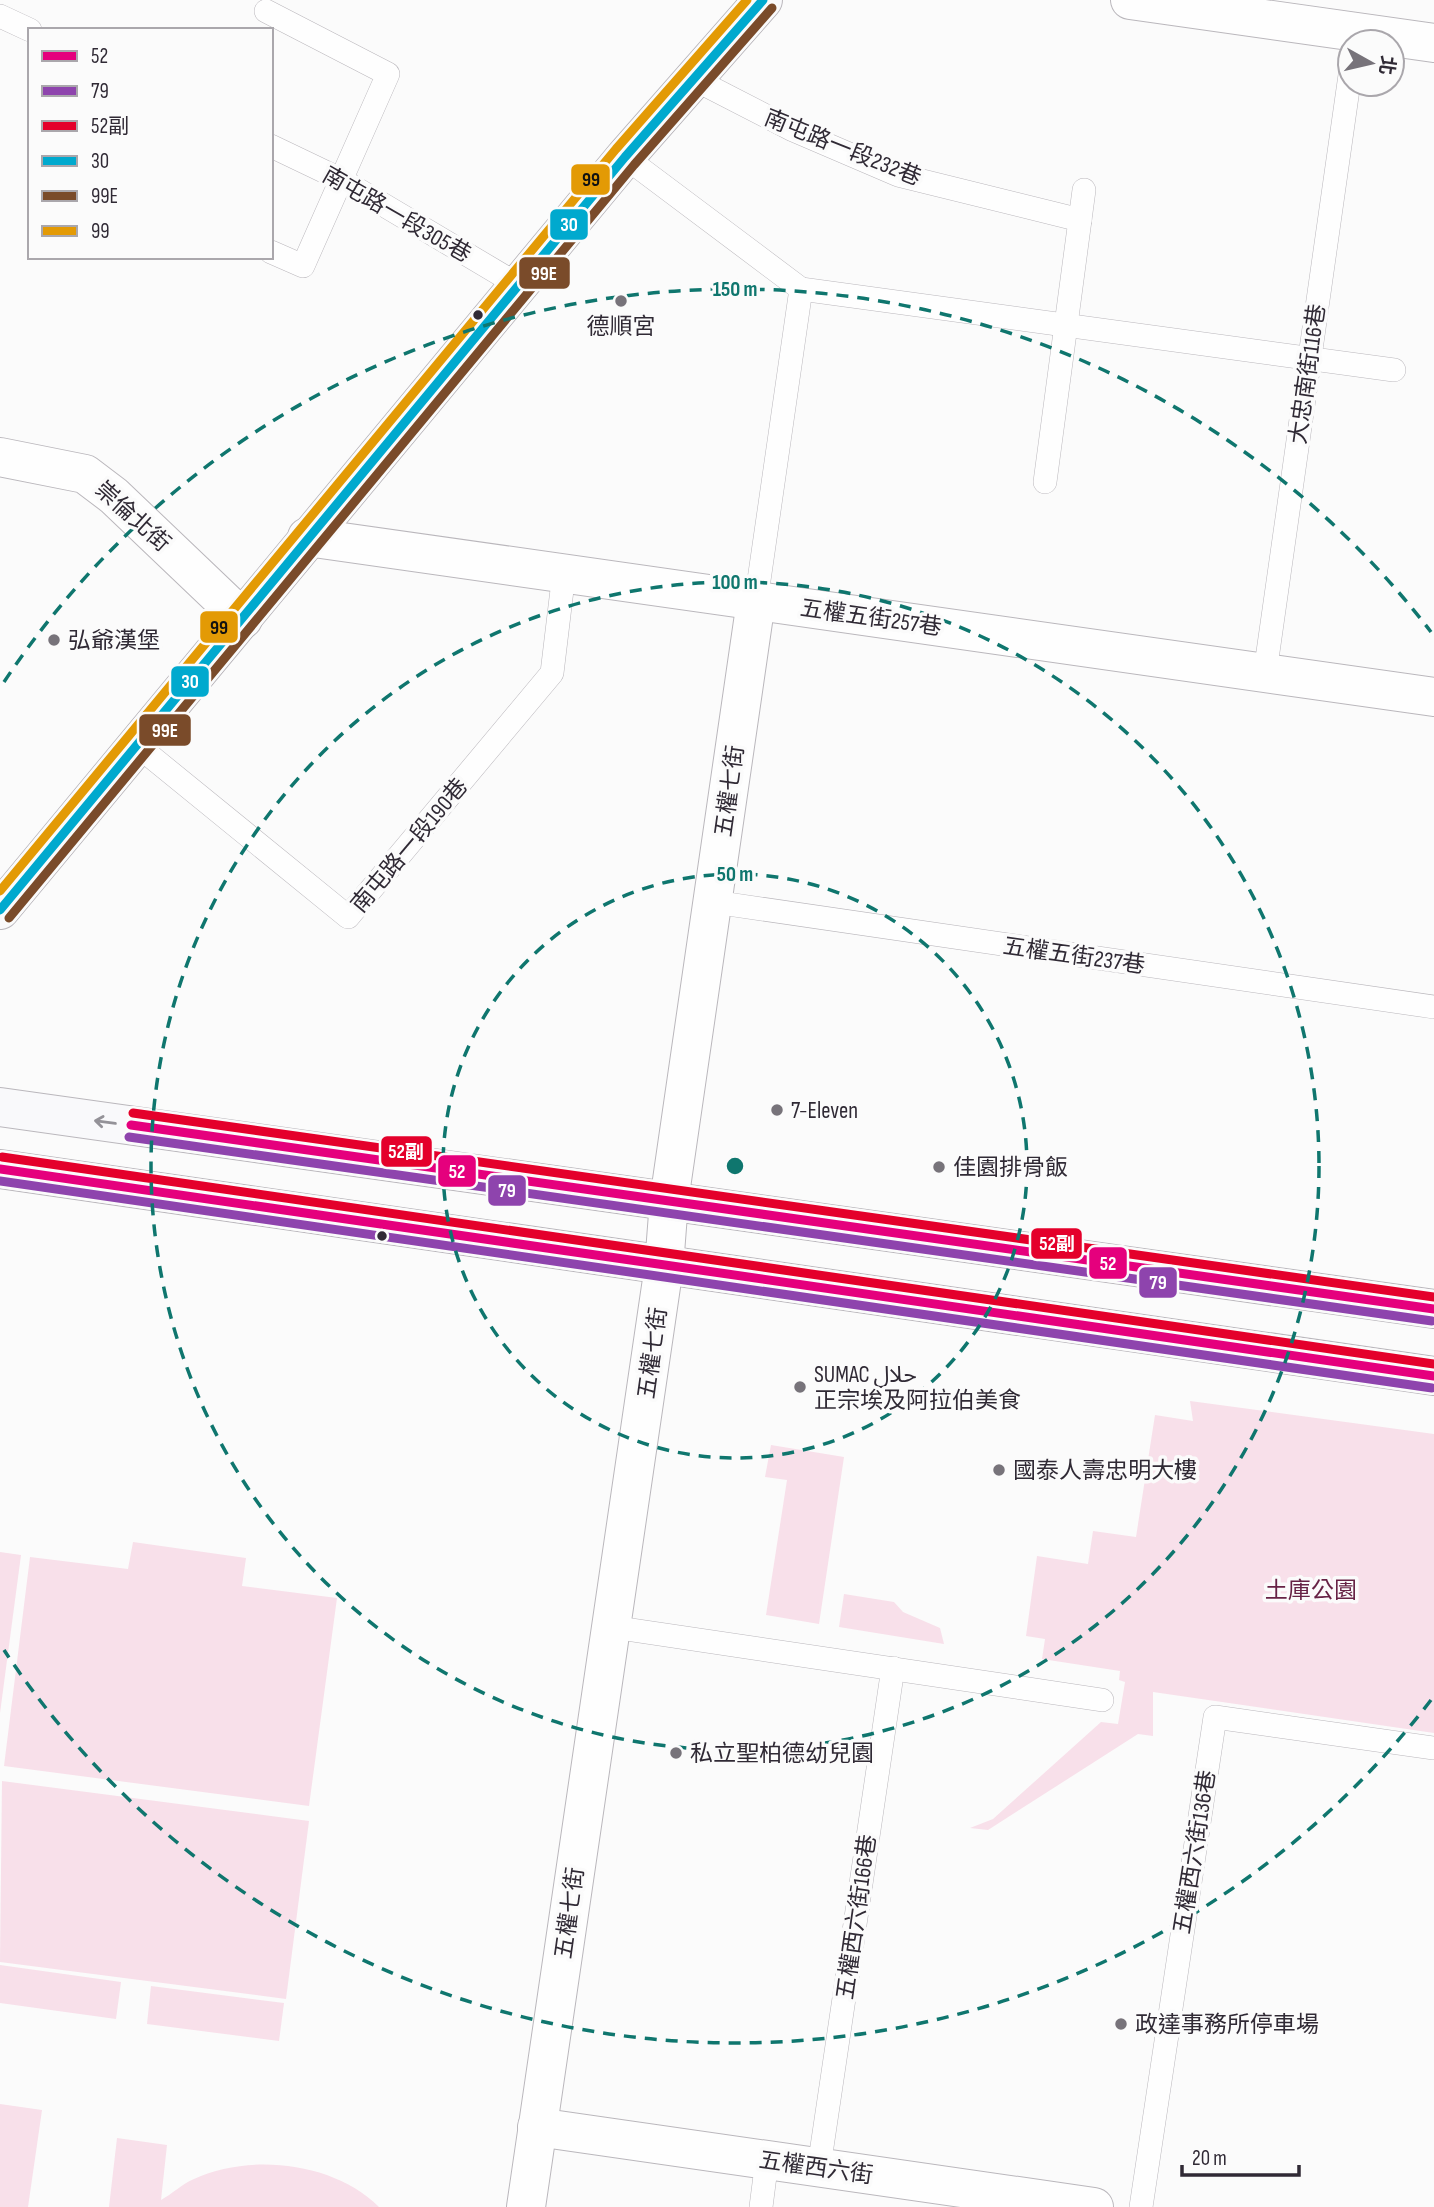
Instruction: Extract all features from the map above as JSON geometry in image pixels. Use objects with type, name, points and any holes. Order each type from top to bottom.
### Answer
[{"type":"main road","points":[[0,910],[243,619],[307,537],[520,286],[625,157],[759,2]]},
{"type":"main road","points":[[0,1107],[1434,1309]]},
{"type":"main road","points":[[0,1169],[1434,1376]]},
{"type":"street","points":[[1130,0],[1336,34]]},
{"type":"street","points":[[1406,41],[1434,43]]},
{"type":"street","name":"崇倫北街","points":[[0,457],[85,474],[114,496],[243,619]]},
{"type":"street","name":"五權五街257巷","points":[[307,537],[1434,696]]},
{"type":"street","name":"五權七街","points":[[526,2207],[664,1266],[670,1201],[756,601]]},
{"type":"street","name":"五權西六街","points":[[537,2127],[819,2167],[982,2199],[1094,2207]]},
{"type":"lane","points":[[266,11],[388,74],[303,265],[273,253]]},
{"type":"lane","points":[[0,16],[28,29]]},
{"type":"lane","name":"南屯路一段232巷","points":[[694,79],[793,131],[898,175],[1080,220]]},
{"type":"lane","name":"大忠南街116巷","points":[[1265,673],[1347,98]]},
{"type":"lane","name":"南屯路一段305巷","points":[[273,147],[340,179],[520,286]]},
{"type":"lane","points":[[625,157],[801,289],[1394,370]]},
{"type":"lane","points":[[1045,482],[1084,190]]},
{"type":"lane","name":"五權七街","points":[[756,601],[801,289]]},
{"type":"lane","name":"南屯路一段190巷","points":[[138,746],[348,917],[552,673],[564,573]]},
{"type":"lane","name":"五權五街237巷","points":[[713,902],[1434,1007]]},
{"type":"lane","points":[[612,1627],[1102,1700]]},
{"type":"lane","name":"五權西六街166巷","points":[[819,2167],[893,1668]]},
{"type":"lane","name":"五權西六街136巷","points":[[1141,2207],[1215,1717],[1434,1748]]},
{"type":"lane","points":[[761,2207],[767,2160]]},
{"type":"green space","name":"土庫公園","points":[[1190,1401],[1434,1434],[1434,1733],[1153,1692],[1153,1736],[1138,1734],[988,1830],[970,1828],[993,1819],[1101,1722],[1118,1724],[1125,1682],[1119,1680],[1120,1671],[1042,1659],[1045,1639],[1026,1636],[1037,1556],[1088,1564],[1093,1531],[1136,1537],[1155,1415],[1193,1421]]},
{"type":"green space","points":[[771,1445],[844,1457],[819,1624],[766,1615],[787,1480],[765,1477]]},
{"type":"green space","points":[[133,1542],[246,1558],[242,1586],[337,1598],[309,1806],[4,1766],[30,1557],[128,1569]]},
{"type":"green space","points":[[0,1552],[21,1555],[0,1713]]},
{"type":"green space","points":[[844,1594],[894,1602],[903,1612],[940,1628],[944,1644],[839,1627]]},
{"type":"green space","points":[[2,1781],[309,1821],[286,1999],[0,1962]]},
{"type":"green space","points":[[0,1965],[121,1982],[116,2019],[0,2003]]},
{"type":"green space","points":[[151,1986],[284,2003],[279,2041],[147,2024]]},
{"type":"green space","points":[[0,2104],[42,2110],[28,2207],[0,2207]]},
{"type":"green space","points":[[117,2138],[167,2145],[161,2200],[190,2181],[216,2171],[265,2165],[291,2166],[339,2180],[379,2207],[109,2207]]},
{"type":"transit line","name":"99","points":[[0,891],[616,149],[747,0]]},
{"type":"transit line","name":"30","points":[[0,910],[625,157],[763,0]]},
{"type":"transit line","name":"99E","points":[[9,918],[634,165],[772,8]]},
{"type":"transit line","name":"52副","points":[[133,1113],[1434,1297]]},
{"type":"transit line","name":"52","points":[[131,1125],[1434,1309]]},
{"type":"transit line","name":"79","points":[[129,1137],[1432,1321]]},
{"type":"transit line","name":"52副","points":[[2,1157],[1434,1364]]},
{"type":"transit line","name":"52","points":[[0,1169],[1434,1376]]},
{"type":"transit line","name":"79","points":[[0,1181],[1432,1388]]},
{"type":"place","name":"德順宮","points":[[621,301]]},
{"type":"place","name":"弘爺漢堡","points":[[54,640]]},
{"type":"place","name":"7-Eleven","points":[[777,1110]]},
{"type":"place","name":"佳園排骨飯","points":[[939,1167]]},
{"type":"place","name":"SUMAC حلال 正宗埃及阿拉伯美食","points":[[800,1387]]},
{"type":"place","name":"國泰人壽忠明大樓","points":[[999,1470]]},
{"type":"place","name":"私立聖柏德幼兒園","points":[[676,1753]]},
{"type":"place","name":"政達事務所停車場","points":[[1121,2024]]}]
